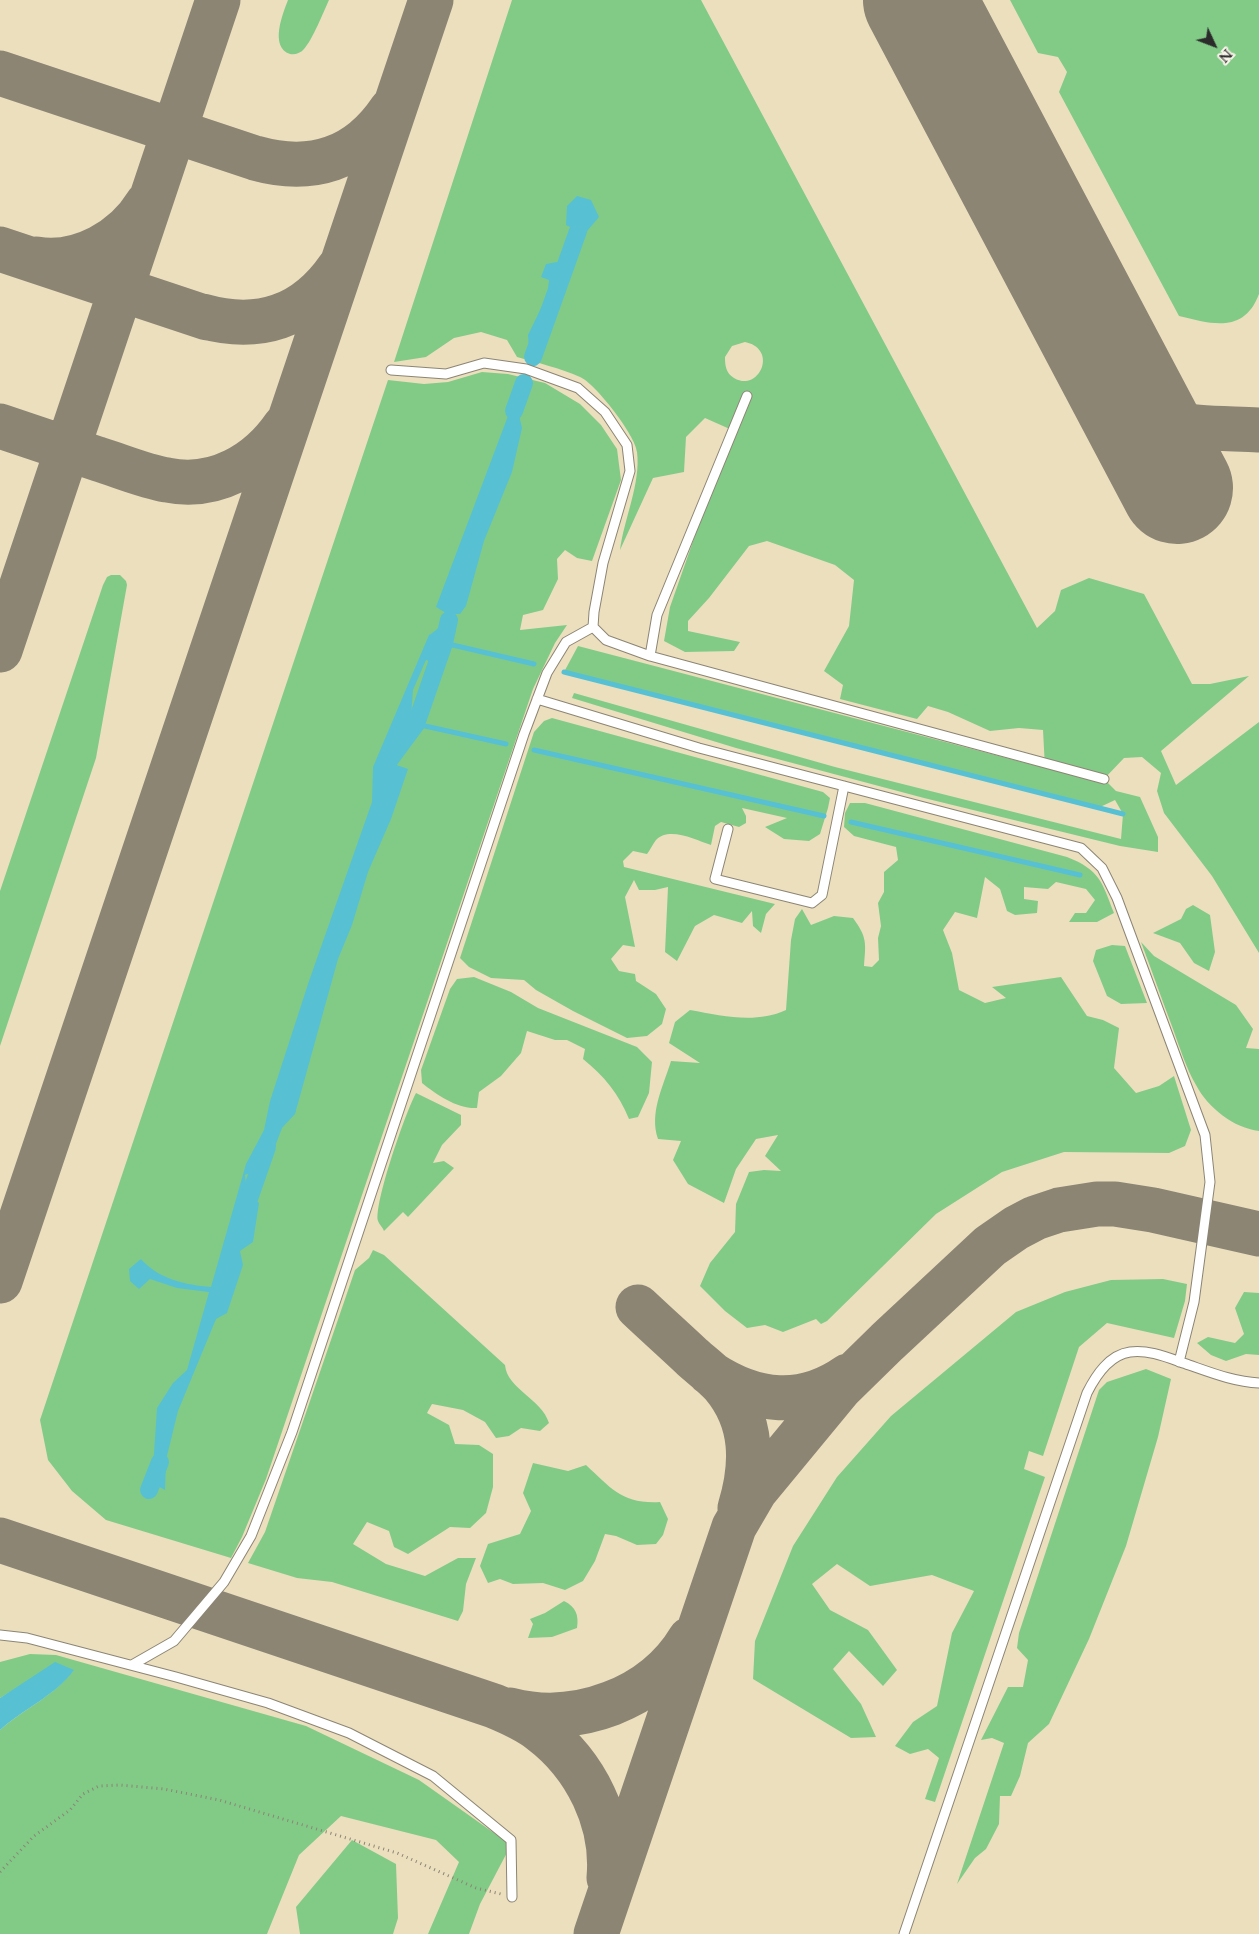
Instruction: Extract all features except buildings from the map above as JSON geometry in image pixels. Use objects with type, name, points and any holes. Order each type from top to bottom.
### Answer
[{"type":"lane","points":[[391,370],[446,374],[484,363],[526,369],[578,388],[605,412],[627,446],[630,471],[603,563],[594,612],[593,627],[606,640],[650,656],[1104,779]]},
{"type":"lane","points":[[650,656],[657,615],[746,396]]},
{"type":"lane","points":[[132,1665],[174,1641],[224,1582],[251,1536],[292,1432],[537,699],[547,673],[566,642],[593,627]]},
{"type":"lane","points":[[537,699],[699,748],[1081,848],[1102,868],[1118,898],[1206,1135],[1210,1182],[1194,1302],[1179,1362]]},
{"type":"lane","points":[[728,829],[714,879],[812,903],[822,895],[844,786]]},
{"type":"lane","points":[[904,1934],[1087,1393],[1094,1379],[1104,1366],[1117,1356],[1130,1352],[1146,1352],[1245,1383],[1259,1383]]},
{"type":"lane","points":[[0,1636],[28,1638],[132,1665],[277,1706],[349,1733],[433,1776],[510,1840],[512,1897]]},
{"type":"path","points":[[0,1872],[34,1836],[70,1810],[83,1794],[99,1786],[120,1785],[164,1789],[219,1800],[397,1853],[476,1888],[512,1897]]},
{"type":"green space","points":[[288,0],[329,0],[307,45],[301,52],[294,54],[284,50],[280,44],[279,37],[279,29]]},
{"type":"green space","points":[[512,0],[701,0],[1037,628],[1055,611],[1061,590],[1089,578],[1144,594],[1192,684],[1210,684],[1249,676],[1161,751],[1176,785],[1259,722],[1259,953],[1212,876],[1164,813],[1157,791],[1161,773],[1142,757],[1124,758],[1104,779],[1116,791],[1140,797],[1158,837],[1158,852],[1120,846],[924,798],[736,748],[572,698],[574,693],[835,767],[1121,839],[1123,814],[1115,800],[1098,808],[564,672],[578,646],[1045,768],[1043,730],[1019,728],[990,731],[948,712],[928,706],[917,719],[840,699],[843,685],[824,671],[849,626],[854,580],[835,565],[767,541],[749,546],[709,598],[688,621],[688,631],[740,642],[734,651],[685,652],[664,641],[670,607],[732,430],[705,418],[686,437],[684,472],[653,478],[620,550],[637,476],[637,452],[630,434],[614,411],[587,381],[565,371],[517,357],[507,340],[481,332],[454,338],[426,357],[394,362]],"holes":[[[745,342],[755,346],[761,353],[763,360],[762,368],[757,375],[751,380],[743,381],[731,376],[726,369],[725,357],[732,346]]]},
{"type":"green space","points":[[1010,0],[1259,0],[1259,294],[1253,307],[1245,315],[1236,321],[1226,323],[1203,322],[1179,316],[1059,92],[1067,72],[1058,57],[1038,53]]},
{"type":"green space","points":[[482,372],[508,374],[545,383],[580,404],[601,425],[617,449],[621,480],[592,561],[577,558],[565,550],[557,559],[558,579],[543,610],[523,615],[520,630],[567,625],[555,643],[533,689],[266,1479],[242,1537],[231,1558],[106,1520],[72,1491],[48,1460],[40,1420],[388,380],[424,384],[448,382]]},
{"type":"green space","points":[[120,575],[127,585],[96,758],[0,1046],[0,891],[103,585],[107,577]]},
{"type":"green space","points":[[552,718],[823,792],[830,798],[820,834],[809,841],[784,839],[765,827],[787,818],[742,808],[746,816],[746,823],[739,827],[721,822],[715,826],[711,845],[683,835],[668,834],[656,840],[647,854],[633,851],[623,861],[624,867],[775,904],[766,914],[761,933],[753,926],[752,911],[742,923],[714,915],[695,926],[677,961],[665,952],[668,887],[655,890],[639,890],[634,880],[625,897],[635,947],[623,945],[611,959],[619,971],[635,974],[636,981],[656,994],[666,1009],[662,1024],[647,1036],[627,1038],[573,1011],[536,990],[524,980],[491,978],[469,967],[460,958],[534,732],[544,721]]},
{"type":"green space","points":[[850,803],[865,803],[1067,857],[1093,872],[1103,885],[1114,913],[1097,922],[1069,922],[1075,913],[1086,913],[1095,900],[1086,889],[1056,882],[1048,889],[1024,887],[1024,899],[1038,901],[1037,913],[1015,915],[1007,911],[1000,889],[985,877],[977,918],[955,912],[943,930],[952,953],[959,990],[985,1003],[1006,998],[992,987],[1061,977],[1087,1016],[1103,1020],[1119,1028],[1114,1068],[1136,1093],[1159,1086],[1174,1076],[1191,1130],[1185,1146],[1169,1153],[1064,1152],[1002,1172],[936,1214],[827,1321],[821,1324],[816,1319],[783,1332],[765,1325],[747,1328],[725,1311],[700,1286],[710,1263],[735,1232],[736,1204],[749,1172],[764,1170],[781,1171],[765,1156],[778,1135],[756,1139],[736,1169],[724,1203],[688,1184],[673,1160],[681,1141],[658,1139],[655,1120],[658,1100],[671,1061],[700,1063],[669,1043],[675,1022],[690,1010],[739,1018],[751,1018],[763,1017],[786,1010],[791,940],[795,919],[802,909],[811,925],[834,916],[853,918],[863,935],[864,966],[872,967],[879,960],[878,938],[881,926],[878,903],[884,892],[884,872],[898,860],[896,847],[854,836],[844,827],[845,813]]},
{"type":"green space","points":[[1193,905],[1210,915],[1215,952],[1209,971],[1194,963],[1180,943],[1153,933],[1181,919],[1186,909]]},
{"type":"green space","points":[[1141,942],[1154,956],[1236,1005],[1253,1029],[1246,1048],[1259,1049],[1259,1131],[1240,1126],[1223,1116],[1201,1093],[1186,1065]]},
{"type":"green space","points":[[1112,945],[1125,946],[1147,1003],[1121,1004],[1107,996],[1093,961],[1096,950]]},
{"type":"green space","points":[[474,977],[511,992],[538,1008],[637,1047],[652,1062],[649,1093],[638,1117],[629,1119],[621,1101],[610,1086],[583,1059],[585,1049],[567,1040],[555,1040],[527,1031],[521,1053],[501,1076],[479,1092],[477,1108],[455,1104],[422,1083],[421,1070],[450,989],[457,979]]},
{"type":"green space","points":[[416,1093],[461,1115],[461,1125],[442,1145],[433,1163],[444,1161],[454,1168],[408,1217],[403,1212],[384,1231],[378,1221],[381,1196],[399,1137]]},
{"type":"green space","points":[[373,1250],[384,1255],[505,1365],[512,1381],[539,1407],[549,1423],[540,1431],[521,1428],[509,1436],[496,1438],[485,1422],[463,1410],[432,1404],[427,1413],[449,1425],[455,1444],[479,1445],[493,1454],[493,1487],[486,1513],[470,1528],[450,1527],[408,1554],[394,1547],[389,1531],[367,1522],[353,1544],[386,1564],[425,1576],[458,1558],[476,1558],[466,1584],[463,1611],[458,1621],[332,1582],[297,1578],[248,1563],[265,1532],[355,1270],[369,1258]]},
{"type":"green space","points":[[1163,1279],[1187,1284],[1185,1301],[1174,1338],[1107,1323],[1079,1347],[1043,1456],[1029,1451],[1024,1469],[1045,1477],[935,1802],[925,1799],[939,1758],[928,1749],[910,1754],[895,1746],[913,1722],[937,1706],[952,1633],[974,1591],[932,1575],[870,1586],[837,1564],[812,1584],[830,1610],[868,1630],[897,1670],[883,1686],[849,1651],[833,1669],[861,1704],[876,1737],[851,1738],[753,1679],[755,1641],[793,1546],[837,1477],[891,1416],[1016,1312],[1065,1292],[1111,1280]]},
{"type":"green space","points":[[1244,1292],[1259,1293],[1259,1355],[1246,1354],[1226,1361],[1211,1355],[1197,1343],[1208,1337],[1235,1343],[1244,1334],[1235,1308]]},
{"type":"green space","points":[[1146,1369],[1171,1379],[1158,1437],[1126,1546],[1089,1639],[1049,1724],[1028,1743],[1020,1776],[1011,1796],[1000,1796],[999,1824],[986,1849],[975,1858],[957,1884],[1004,1743],[992,1738],[981,1740],[1008,1687],[1023,1687],[1028,1660],[1017,1648],[1019,1633],[1099,1390],[1107,1382]]},
{"type":"green space","points":[[533,1463],[568,1471],[586,1465],[611,1488],[627,1498],[647,1502],[660,1502],[668,1519],[663,1535],[656,1544],[637,1545],[616,1536],[605,1534],[595,1561],[583,1581],[565,1590],[543,1583],[513,1584],[500,1579],[488,1583],[480,1566],[488,1544],[520,1534],[531,1511],[523,1493]]},
{"type":"green space","points":[[564,1601],[576,1612],[578,1619],[577,1628],[552,1637],[528,1638],[533,1624],[530,1619],[545,1613]]},
{"type":"green space","points":[[30,1654],[56,1655],[306,1726],[419,1780],[511,1845],[480,1904],[469,1934],[428,1934],[459,1862],[436,1840],[341,1816],[299,1855],[267,1934],[0,1934],[0,1730],[48,1695],[73,1670],[15,1689],[0,1698],[0,1662]]},
{"type":"green space","points":[[352,1840],[396,1864],[398,1918],[393,1934],[300,1934],[296,1907]]},
{"type":"water","points":[[577,196],[591,200],[599,217],[577,243],[574,269],[561,294],[555,298],[546,314],[543,332],[536,350],[529,348],[528,335],[548,290],[549,280],[541,277],[546,264],[557,262],[565,267],[571,266],[578,231],[566,225],[567,206]]},
{"type":"water","points":[[522,389],[519,415],[522,428],[512,472],[484,541],[466,606],[460,614],[450,614],[440,652],[431,662],[426,660],[413,690],[411,717],[416,724],[394,739],[388,762],[408,769],[391,819],[368,872],[352,925],[338,959],[295,1114],[282,1128],[266,1170],[261,1168],[245,1175],[247,1194],[259,1203],[253,1242],[240,1251],[243,1265],[227,1313],[216,1319],[178,1411],[166,1460],[165,1490],[152,1483],[157,1408],[173,1383],[187,1370],[209,1292],[177,1288],[150,1279],[139,1289],[130,1281],[129,1269],[141,1259],[156,1272],[173,1280],[211,1287],[246,1164],[264,1130],[270,1101],[309,981],[372,802],[373,767],[429,635],[444,620],[446,613],[436,607],[511,408]]},
{"type":"water","points":[[55,1662],[74,1670],[58,1687],[0,1730],[0,1698]]},
{"type":"waterway","points":[[533,357],[578,231]]},
{"type":"waterway","points":[[514,411],[524,383]]},
{"type":"waterway","points":[[382,784],[388,762],[416,724],[444,643],[449,620]]},
{"type":"waterway","points":[[444,643],[534,664]]},
{"type":"waterway","points":[[564,672],[1123,814]]},
{"type":"waterway","points":[[416,724],[506,744]]},
{"type":"waterway","points":[[534,750],[824,816]]},
{"type":"waterway","points":[[851,822],[1080,875]]},
{"type":"waterway","points":[[242,1219],[267,1147]]},
{"type":"waterway","points":[[149,1490],[160,1462]]},
{"type":"taxiway","points":[[0,650],[218,0]]},
{"type":"taxiway","points":[[0,1281],[431,0]]},
{"type":"taxiway","points":[[0,73],[255,158],[276,163],[314,163],[348,151],[378,127],[391,110]]},
{"type":"taxiway","points":[[36,259],[69,258],[100,248],[127,229],[147,204]]},
{"type":"taxiway","points":[[0,249],[207,318]]},
{"type":"taxiway","points":[[202,316],[223,321],[243,322],[261,321],[279,316],[296,309],[311,298],[326,285],[339,268]]},
{"type":"taxiway","points":[[1098,336],[1114,367],[1137,400],[1157,417],[1188,426],[1259,430]]},
{"type":"taxiway","points":[[0,426],[141,473],[167,480],[185,482],[202,481],[234,471],[262,452],[285,426]]},
{"type":"taxiway","points":[[596,1934],[734,1527],[755,1491],[840,1388],[990,1246],[1016,1228],[1035,1218],[1059,1210],[1097,1204],[1115,1204],[1153,1210],[1259,1234]]},
{"type":"taxiway","points":[[638,1307],[723,1385],[741,1414],[748,1444],[749,1460],[740,1508]]},
{"type":"taxiway","points":[[710,1373],[744,1391],[779,1398],[814,1393],[848,1376]]},
{"type":"taxiway","points":[[0,1540],[494,1706],[524,1720],[541,1731],[571,1760],[594,1796],[607,1836],[609,1878]]},
{"type":"taxiway","points":[[510,1710],[535,1714],[561,1715],[586,1711],[611,1703],[635,1692],[656,1678],[675,1660],[690,1639]]},
{"type":"runway","points":[[919,0],[1177,488]]}]
